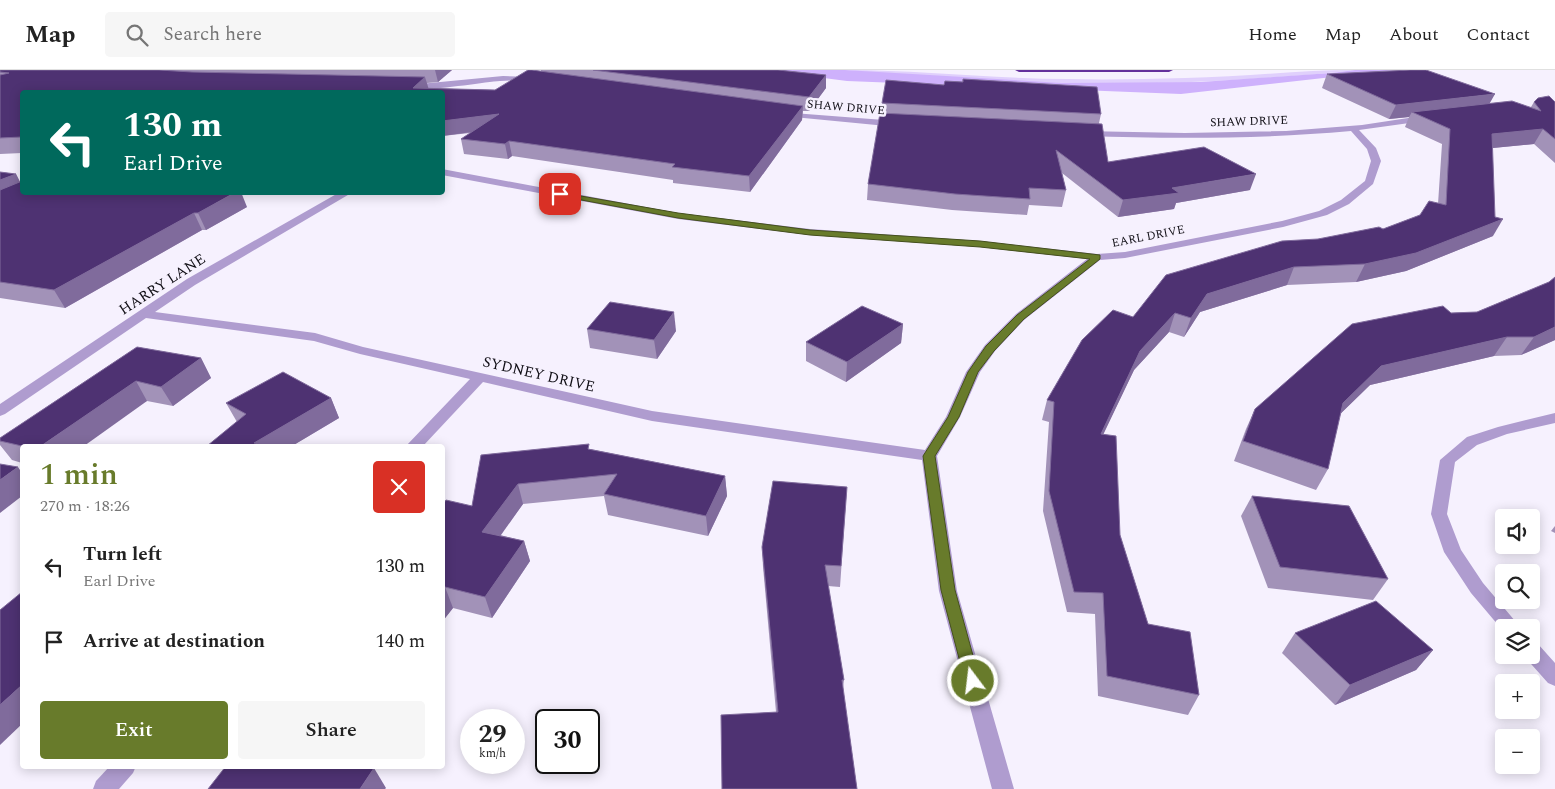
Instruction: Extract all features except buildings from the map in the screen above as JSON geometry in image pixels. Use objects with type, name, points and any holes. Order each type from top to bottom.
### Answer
[{"type":"highway","points":[[1020,70],[1169,70]]},
{"type":"street","points":[[396,87],[452,86],[509,77],[543,80]]},
{"type":"street","name":"SHAW DRIVE","points":[[771,112],[904,124]]},
{"type":"street","name":"SHAW DRIVE","points":[[1072,132],[1174,136],[1257,134],[1353,128],[1440,117]]},
{"type":"street","name":"EARL DRIVE","points":[[445,173],[678,216],[810,232],[980,244],[1097,257],[1125,255],[1283,224],[1323,213],[1345,202],[1370,182],[1376,161],[1371,148],[1353,128]]},
{"type":"street","name":"HARRY LANE","points":[[0,411],[191,282],[343,195]]},
{"type":"street","points":[[1003,789],[948,590],[929,456],[953,417],[973,372],[990,348],[1020,317],[1097,257]]},
{"type":"street","name":"SYDNEY DRIVE","points":[[144,314],[315,338],[360,350],[652,416],[929,456]]},
{"type":"street","points":[[416,444],[480,377]]},
{"type":"street","points":[[1504,619],[1478,588],[1453,552],[1439,514],[1448,460],[1472,441],[1503,430],[1555,418]]},
{"type":"street","points":[[1540,660],[1555,678]]},
{"type":"street","points":[[104,789],[122,769]]},
{"type":"shaded area","points":[[762,70],[845,70],[1062,83],[1201,82],[1355,70],[1395,70],[1181,94],[847,81]]},
{"type":"shaded area","points":[[845,70],[901,71],[1040,79],[1141,79],[1355,70],[1199,82],[1098,84],[996,81]]},
{"type":"route","points":[[560,194],[678,216],[810,232],[980,244],[1097,257],[1020,317],[990,348],[973,372],[953,417],[929,456],[948,590],[973,681]]}]
